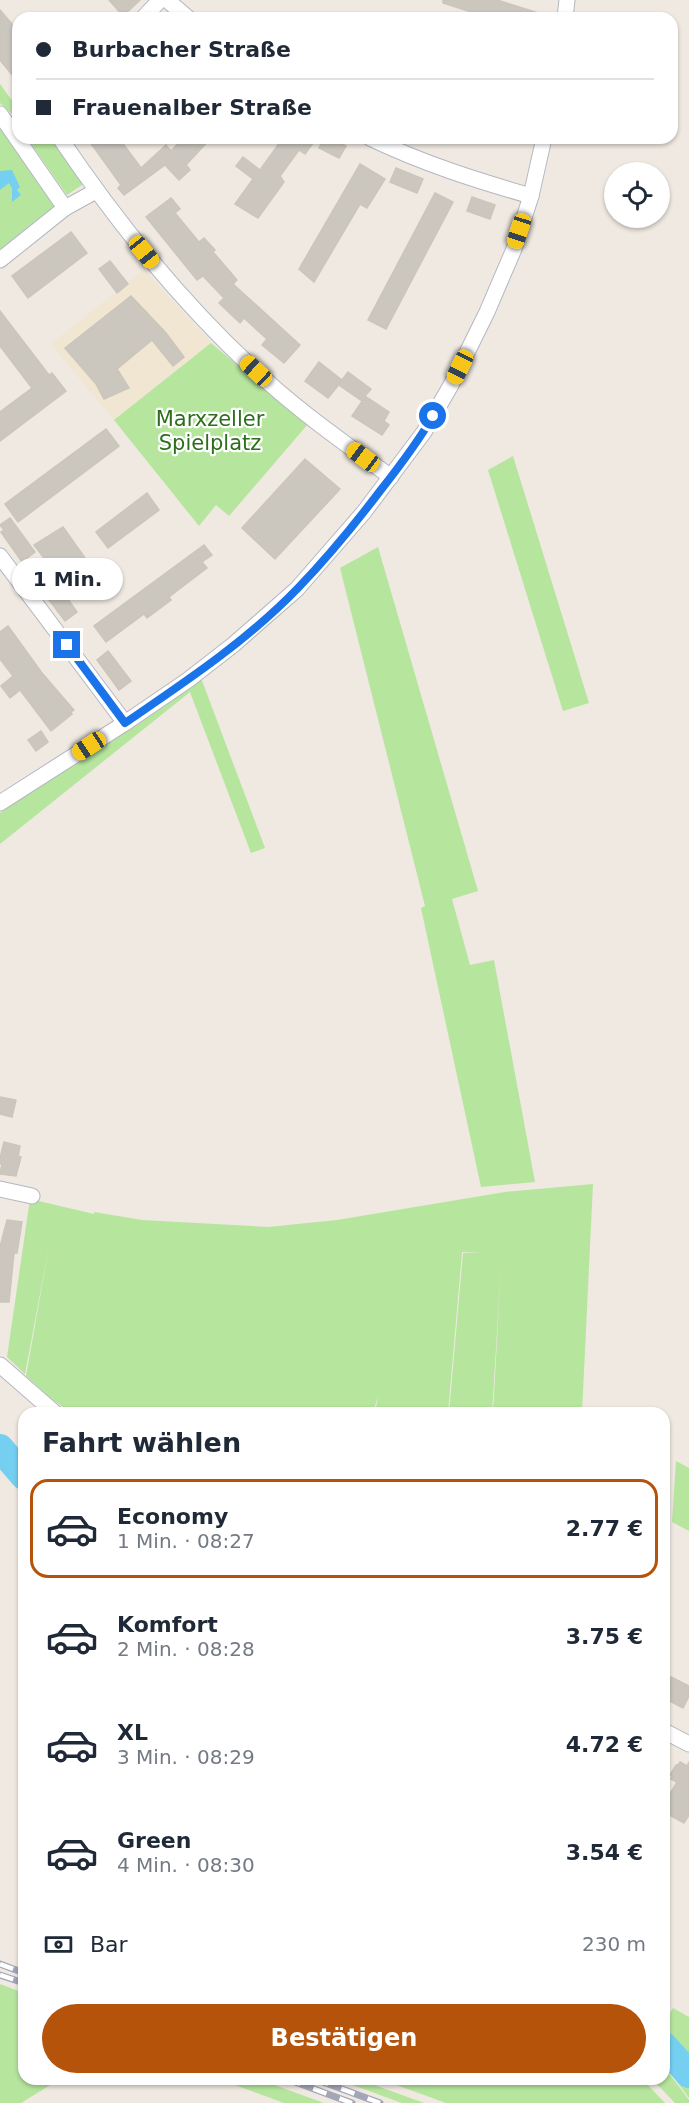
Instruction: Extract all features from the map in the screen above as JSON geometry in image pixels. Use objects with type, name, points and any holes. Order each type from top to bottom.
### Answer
[{"type":"street","points":[[149,12],[160,0]]},
{"type":"street","points":[[167,0],[181,12]]},
{"type":"street","points":[[0,114],[12,127]]},
{"type":"street","points":[[24,144],[65,208]]},
{"type":"street","points":[[64,144],[96,191],[155,266],[214,332],[269,384],[391,477]]},
{"type":"street","points":[[384,144],[431,165],[531,196]]},
{"type":"street","points":[[0,803],[125,723],[188,680],[233,645],[297,589],[364,512],[424,432],[451,385],[487,312],[513,249],[531,196],[543,144]]},
{"type":"street","points":[[0,260],[65,208],[96,191]]},
{"type":"street","points":[[0,556],[125,723]]},
{"type":"street","points":[[0,1189],[32,1196]]},
{"type":"street","points":[[0,1365],[48,1407]]},
{"type":"street","points":[[670,1734],[689,1744]]},
{"type":"shaded area","points":[[144,270],[211,343],[114,420],[51,344]]},
{"type":"green space","points":[[0,84],[12,101],[12,113],[0,103]]},
{"type":"green space","points":[[0,128],[54,206],[0,249]]},
{"type":"green space","points":[[31,144],[57,144],[85,183],[67,195]]},
{"type":"green space","name":"Marxzeller Spielplatz","points":[[211,343],[308,424],[229,516],[216,505],[199,526],[114,420]]},
{"type":"green space","points":[[513,456],[589,703],[563,711],[488,470]]},
{"type":"green space","points":[[378,547],[478,891],[452,899],[470,965],[494,960],[535,1182],[481,1187],[421,908],[425,906],[340,568]]},
{"type":"green space","points":[[201,678],[265,848],[251,853],[190,692],[0,844],[0,813]]},
{"type":"green space","points":[[593,1184],[582,1407],[493,1407],[501,1267],[492,1407],[450,1407],[463,1253],[482,1253],[462,1252],[449,1407],[376,1407],[378,1396],[375,1407],[63,1407],[26,1376],[50,1241],[25,1374],[7,1357],[30,1199],[94,1214],[94,1212],[142,1220],[268,1227],[337,1220],[505,1192]]},
{"type":"green space","points":[[676,1461],[689,1468],[689,1531],[672,1522]]},
{"type":"green space","points":[[0,1984],[18,1991],[18,2085],[50,2085],[21,2103],[0,2103]]},
{"type":"green space","points":[[673,2008],[689,2017],[689,2098],[670,2073],[670,2013]]},
{"type":"green space","points":[[670,2075],[689,2100],[689,2103],[675,2103],[658,2085],[670,2085]]},
{"type":"green space","points":[[235,2085],[274,2085],[324,2103],[284,2103]]},
{"type":"green space","points":[[352,2085],[374,2085],[424,2103],[402,2103]]},
{"type":"green space","points":[[396,2085],[648,2085],[665,2103],[446,2103]]},
{"type":"water","points":[[12,170],[20,187],[17,190],[21,195],[12,202],[12,188],[9,183],[0,190],[0,171]]},
{"type":"building","points":[[109,0],[140,0],[127,12],[120,12]]},
{"type":"building","points":[[443,0],[497,0],[535,12],[471,12],[443,3]]},
{"type":"building","points":[[0,10],[12,24],[12,75],[0,60]]},
{"type":"building","points":[[91,144],[123,144],[141,168],[166,145],[171,151],[177,144],[205,144],[186,165],[190,170],[179,180],[165,165],[124,195],[118,188],[121,185]]},
{"type":"building","points":[[279,144],[312,144],[305,154],[299,150],[280,176],[284,182],[258,218],[235,204],[253,179],[236,166],[243,157],[260,170]]},
{"type":"building","points":[[321,144],[346,146],[339,158],[319,148]]},
{"type":"building","points":[[360,164],[385,179],[367,208],[360,204],[314,282],[299,269]]},
{"type":"building","points":[[396,168],[423,179],[417,193],[390,182]]},
{"type":"building","points":[[435,193],[453,202],[386,329],[368,320]]},
{"type":"building","points":[[472,197],[495,205],[490,219],[467,211]]},
{"type":"building","points":[[171,198],[180,209],[175,213],[199,242],[204,238],[237,280],[233,284],[300,345],[284,363],[262,345],[267,339],[244,318],[240,323],[219,303],[224,298],[203,276],[197,280],[146,217]]},
{"type":"building","points":[[71,232],[87,253],[28,298],[12,276]]},
{"type":"building","points":[[110,261],[128,284],[117,293],[99,269]]},
{"type":"building","points":[[131,296],[166,333],[184,357],[173,366],[152,340],[117,369],[129,388],[104,399],[96,384],[65,348]]},
{"type":"building","points":[[0,311],[49,375],[52,373],[66,391],[0,441],[0,412],[32,388],[0,346]]},
{"type":"building","points":[[319,362],[342,380],[348,372],[371,389],[365,396],[389,412],[384,421],[389,425],[382,435],[352,416],[365,397],[362,401],[339,385],[341,382],[328,398],[305,381]]},
{"type":"building","points":[[106,429],[119,446],[18,522],[5,504]]},
{"type":"building","points":[[305,459],[340,489],[275,559],[242,528]]},
{"type":"building","points":[[147,493],[159,510],[108,548],[96,532]]},
{"type":"building","points":[[10,518],[35,552],[22,562],[1,532],[4,530],[0,525]]},
{"type":"building","points":[[63,527],[88,562],[62,582],[34,545]]},
{"type":"building","points":[[204,545],[212,555],[202,562],[207,568],[169,597],[171,600],[147,618],[144,614],[106,642],[94,626]]},
{"type":"building","points":[[56,582],[77,612],[65,621],[43,592]]},
{"type":"building","points":[[8,626],[42,673],[74,710],[51,731],[20,690],[10,698],[1,686],[13,676],[0,659],[0,632]]},
{"type":"building","points":[[108,651],[131,681],[119,690],[97,660]]},
{"type":"building","points":[[41,731],[48,742],[36,751],[28,740]]},
{"type":"building","points":[[0,1097],[16,1100],[12,1117],[0,1114]]},
{"type":"building","points":[[4,1142],[20,1146],[18,1156],[21,1157],[16,1176],[0,1174],[2,1164],[0,1164],[0,1158]]},
{"type":"building","points":[[7,1220],[22,1222],[17,1253],[14,1253],[9,1302],[0,1302],[0,1247]]},
{"type":"building","points":[[671,1677],[689,1686],[689,1696],[683,1708],[670,1701]]},
{"type":"building","points":[[680,1762],[687,1766],[689,1762],[689,1815],[684,1823],[670,1815],[670,1794],[677,1782],[671,1779],[670,1775]]},
{"type":"waterway","points":[[0,1448],[18,1469]]},
{"type":"waterway","points":[[670,2053],[689,2074]]},
{"type":"railway","points":[[0,1964],[18,1971]]},
{"type":"railway","points":[[0,1975],[18,1981]]},
{"type":"railway","points":[[303,2085],[352,2103]]},
{"type":"railway","points":[[331,2085],[380,2103]]},
{"type":"route","points":[[67,645],[125,723],[188,680],[233,645],[297,589],[364,512],[424,432],[433,416]]}]
